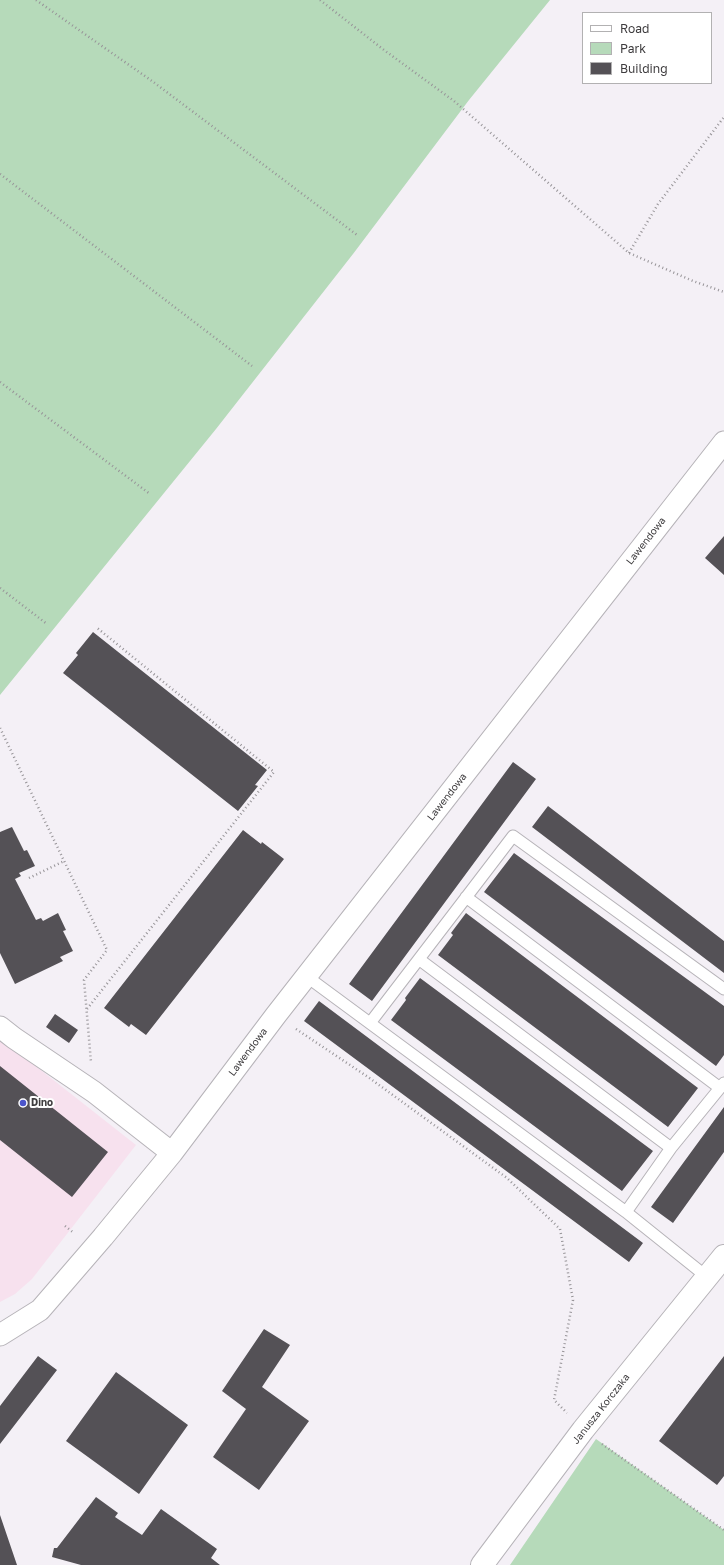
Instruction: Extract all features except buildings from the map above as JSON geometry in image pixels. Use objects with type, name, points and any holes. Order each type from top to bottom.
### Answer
[{"type":"street","name":"Lawendowa","points":[[0,1334],[40,1310],[103,1237],[172,1153],[306,976],[724,442]]},
{"type":"street","points":[[0,1027],[94,1092],[172,1153]]},
{"type":"street","name":"Janusza Korczaka","points":[[482,1565],[583,1430],[724,1256]]},
{"type":"lane","points":[[370,1023],[514,836],[724,989]]},
{"type":"lane","points":[[466,897],[722,1085],[671,1148],[626,1212]]},
{"type":"lane","points":[[420,960],[671,1148]]},
{"type":"lane","points":[[306,976],[626,1212],[707,1277]]},
{"type":"path","points":[[36,0],[152,81],[357,235]]},
{"type":"path","points":[[320,0],[384,50],[454,101],[629,253],[693,281],[724,292]]},
{"type":"path","points":[[629,253],[658,204],[724,116]]},
{"type":"path","points":[[0,174],[252,366]]},
{"type":"path","points":[[0,382],[150,494]]},
{"type":"path","points":[[0,588],[46,624]]},
{"type":"path","points":[[86,1009],[274,772],[96,627]]},
{"type":"path","points":[[0,728],[107,950],[84,980],[94,1092]]},
{"type":"path","points":[[29,878],[64,860]]},
{"type":"path","points":[[276,1015],[368,1077],[507,1178],[560,1229],[573,1300],[554,1400],[583,1430],[724,1530]]},
{"type":"path","points":[[65,1226],[75,1234]]},
{"type":"shaded area","points":[[0,1038],[136,1145],[32,1279],[15,1294],[0,1302]]},
{"type":"green space","points":[[0,0],[550,0],[469,100],[353,254],[216,429],[0,695]]},
{"type":"green space","points":[[596,1439],[724,1530],[724,1565],[510,1565]]},
{"type":"place","name":"Dino","points":[[23,1103]]}]
